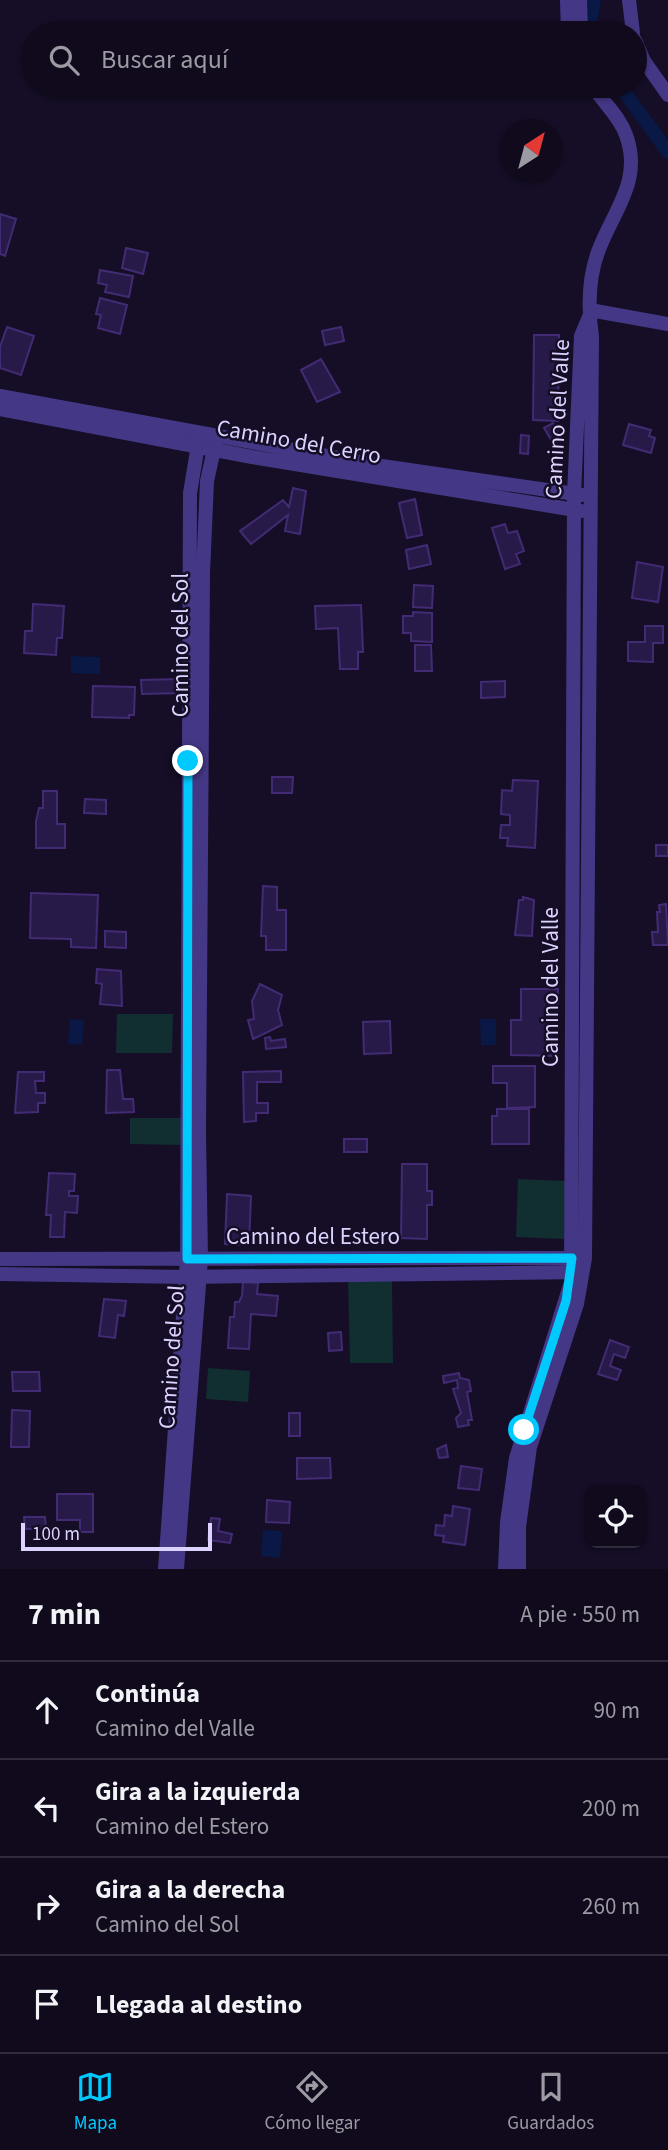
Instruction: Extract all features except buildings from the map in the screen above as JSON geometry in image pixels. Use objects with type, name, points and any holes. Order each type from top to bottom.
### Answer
[{"type":"street","points":[[566,0],[567,21]]},
{"type":"street","points":[[580,0],[581,21]]},
{"type":"street","points":[[629,0],[632,21]]},
{"type":"street","points":[[647,65],[668,95]]},
{"type":"street","points":[[602,98],[619,119],[629,147],[631,171],[623,204],[597,254],[590,286],[590,313],[668,324]]},
{"type":"street","name":"Camino del Valle","points":[[505,1569],[507,1522],[516,1458],[578,1265],[574,495],[581,336],[590,313]]},
{"type":"street","name":"Camino del Valle","points":[[519,1569],[519,1527],[530,1447],[578,1265],[591,512],[593,337],[590,313]]},
{"type":"street","name":"Camino del Cerro","points":[[0,396],[197,446]]},
{"type":"street","name":"Camino del Cerro","points":[[0,409],[197,446],[215,443],[591,496]]},
{"type":"street","name":"Camino del Cerro","points":[[215,443],[591,512]]},
{"type":"street","name":"Camino del Sol","points":[[177,1569],[199,1119],[203,573],[207,481],[215,443]]},
{"type":"street","name":"Camino del Sol","points":[[194,1259],[190,493],[197,446]]},
{"type":"street","name":"Camino del Estero","points":[[0,1259],[578,1265]]},
{"type":"street","name":"Camino del Estero","points":[[0,1275],[193,1277],[578,1265]]},
{"type":"street","name":"Camino del Sol","points":[[165,1569],[193,1277]]},
{"type":"green space","points":[[117,1014],[173,1014],[172,1053],[116,1053]]},
{"type":"green space","points":[[130,1118],[181,1118],[181,1145],[130,1144]]},
{"type":"green space","points":[[518,1179],[565,1181],[564,1239],[516,1237]]},
{"type":"green space","points":[[392,1280],[393,1363],[350,1363],[348,1281]]},
{"type":"green space","points":[[208,1368],[250,1371],[248,1402],[206,1399]]},
{"type":"water","points":[[71,656],[100,657],[100,674],[71,673]]},
{"type":"water","points":[[70,1019],[84,1020],[82,1045],[68,1044]]},
{"type":"water","points":[[480,1019],[496,1019],[496,1045],[481,1045]]},
{"type":"water","points":[[263,1530],[282,1531],[280,1558],[261,1556]]},
{"type":"waterway","points":[[590,21],[594,0]]},
{"type":"waterway","points":[[629,98],[668,152]]},
{"type":"route","points":[[188,761],[187,1259],[572,1258],[571,1282],[566,1301],[524,1430]]}]
